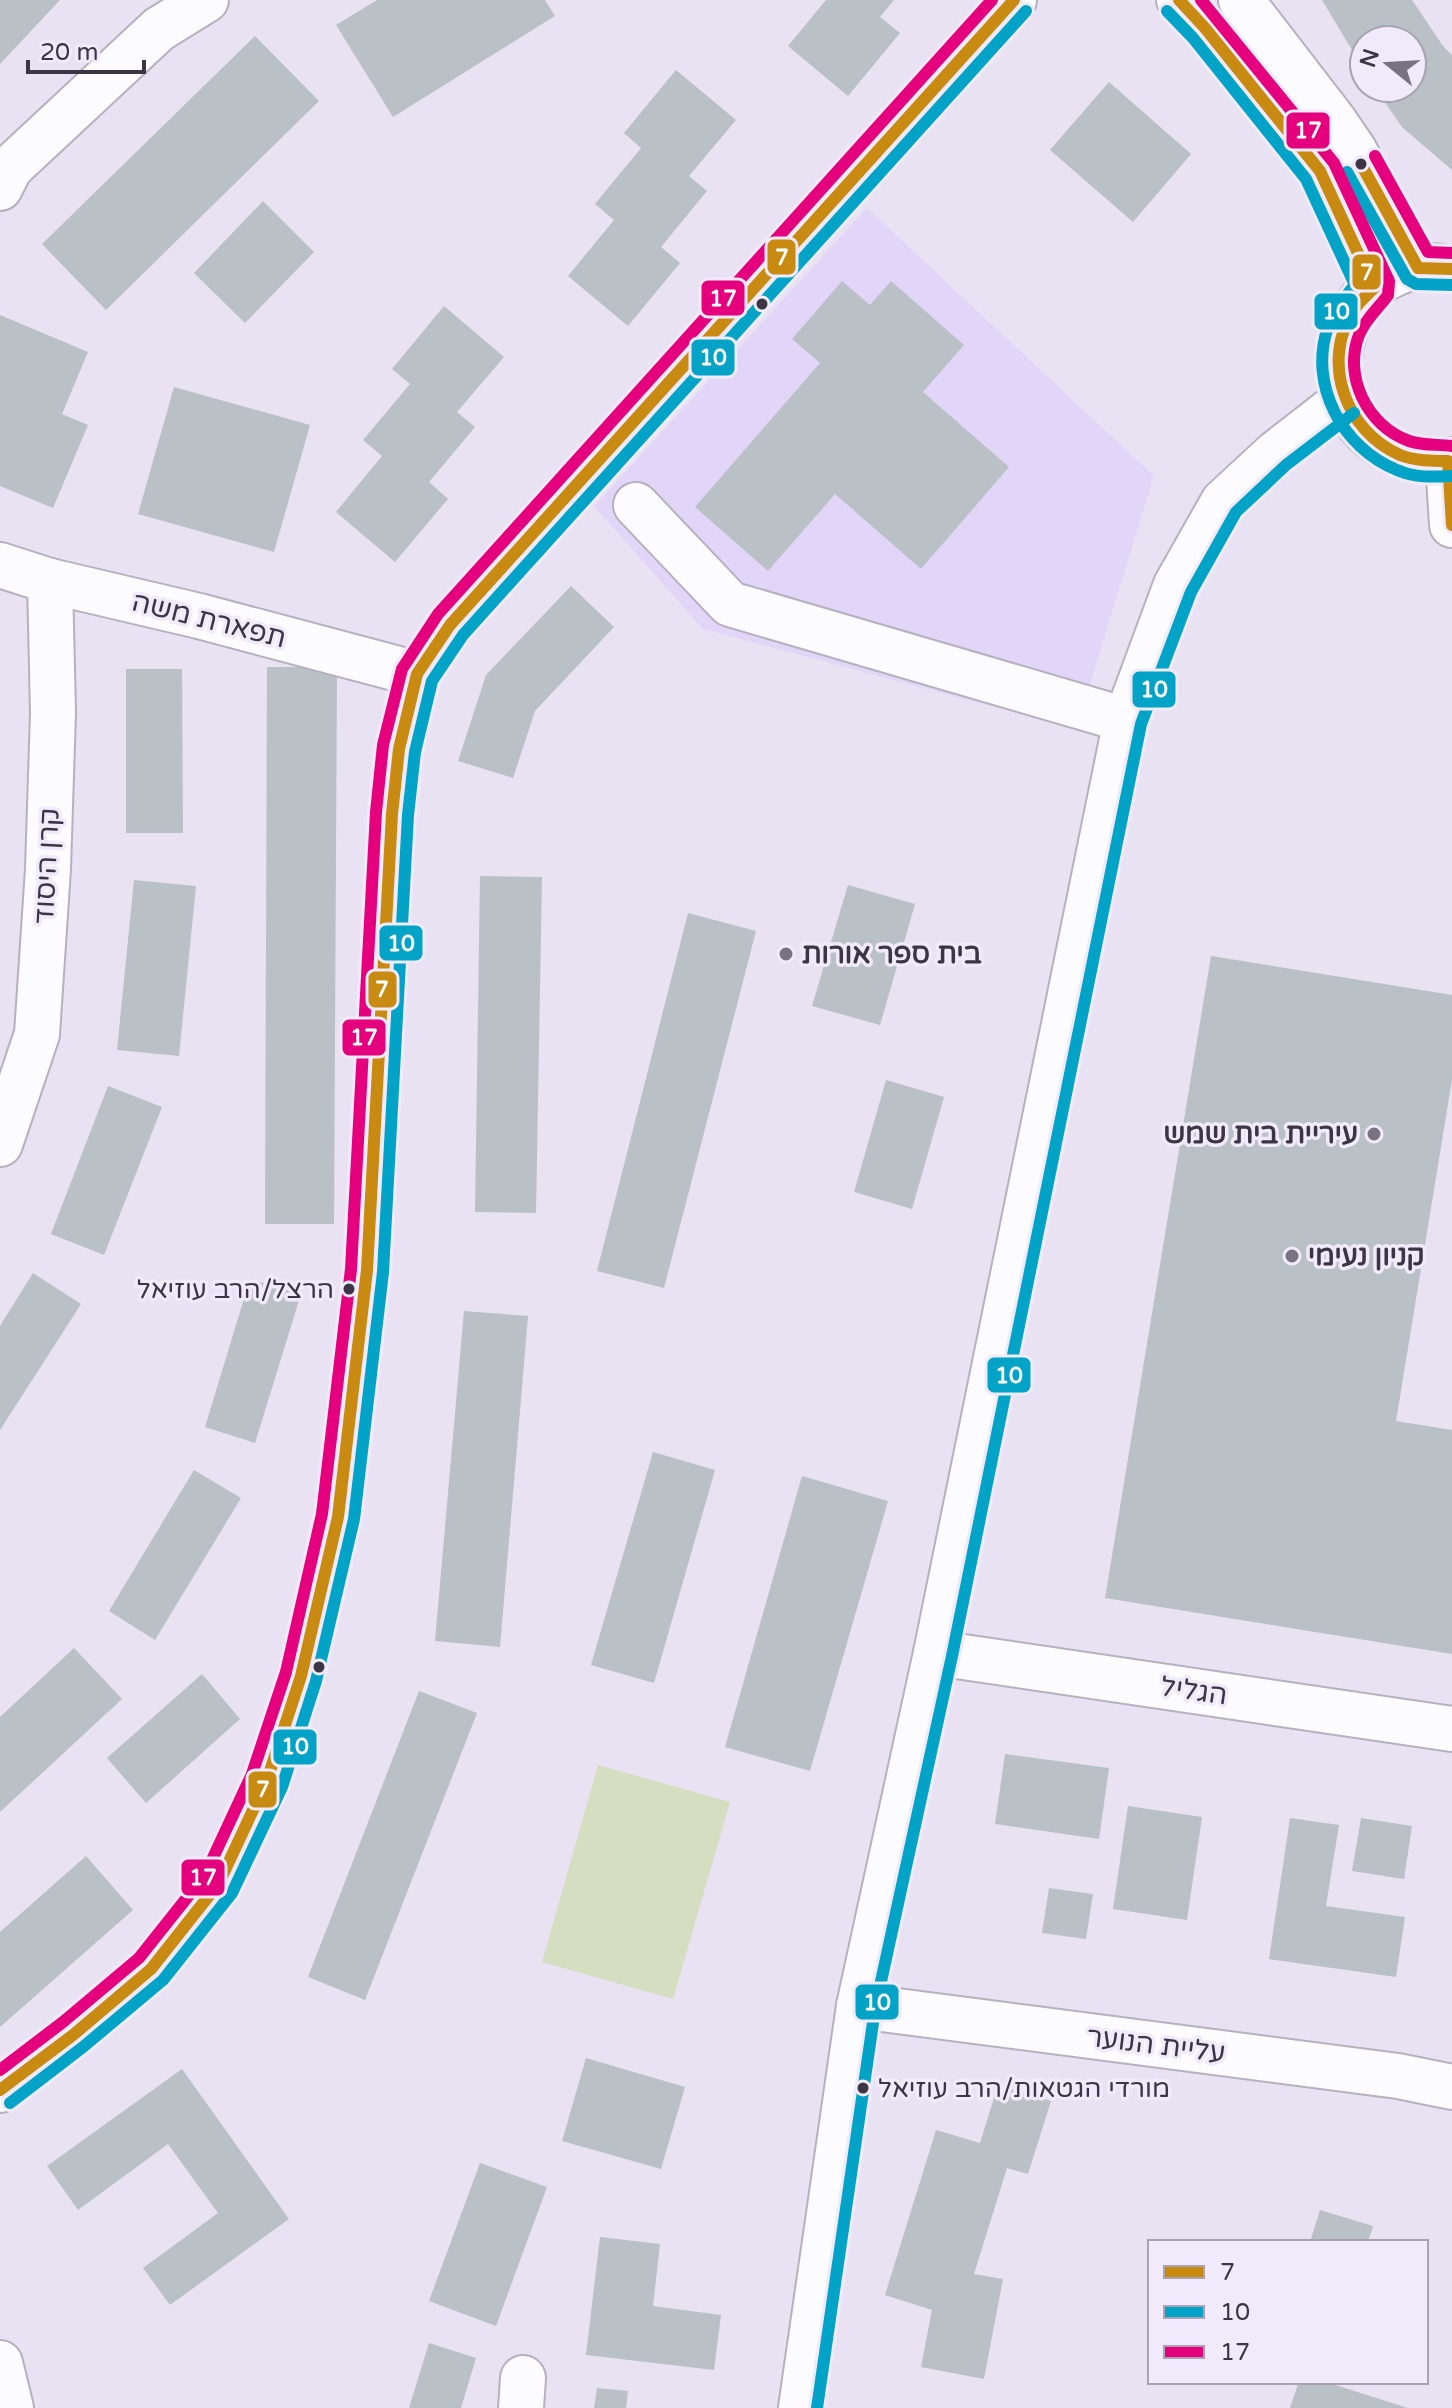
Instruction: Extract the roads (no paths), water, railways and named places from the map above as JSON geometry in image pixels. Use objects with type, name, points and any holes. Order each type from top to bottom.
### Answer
[{"type":"street","points":[[0,188],[10,168],[159,29],[206,0]]},
{"type":"street","points":[[0,2090],[73,2035],[151,1969],[219,1883],[267,1780],[301,1676],[338,1517],[364,1301],[392,814],[399,749],[417,674],[450,625],[1014,0]]},
{"type":"street","points":[[1179,0],[1320,171],[1374,288]]},
{"type":"street","points":[[1241,0],[1335,122],[1435,268],[1388,278],[1374,288],[1353,311],[1341,339],[1337,370],[1344,400],[1357,423],[1375,441],[1397,454],[1422,461],[1450,460],[1452,525]]},
{"type":"street","points":[[801,2408],[859,2006],[936,1653],[1126,720],[1176,585],[1223,502],[1276,453],[1344,400]]},
{"type":"street","points":[[636,505],[730,604],[1126,720]]},
{"type":"street","name":"תפארת משה","points":[[0,565],[50,581],[199,616],[417,674]]},
{"type":"street","name":"קרן היסוד","points":[[0,1144],[37,1034],[53,729],[50,581]]},
{"type":"street","name":"הגליל","points":[[936,1653],[1452,1729]]},
{"type":"street","name":"עליית הנוער","points":[[859,2006],[1398,2076],[1452,2087]]},
{"type":"street","points":[[0,2363],[11,2408]]},
{"type":"place","name":"בית ספר אורות","points":[[786,954]]},
{"type":"place","name":"עיריית בית שמש","points":[[1374,1134]]},
{"type":"place","name":"קניון נעימי","points":[[1292,1256]]},
{"type":"place","name":"הרצל/הרב עוזיאל","points":[[349,1289]]},
{"type":"place","name":"מורדי הגטאות/הרב עוזיאל","points":[[863,2088]]}]
